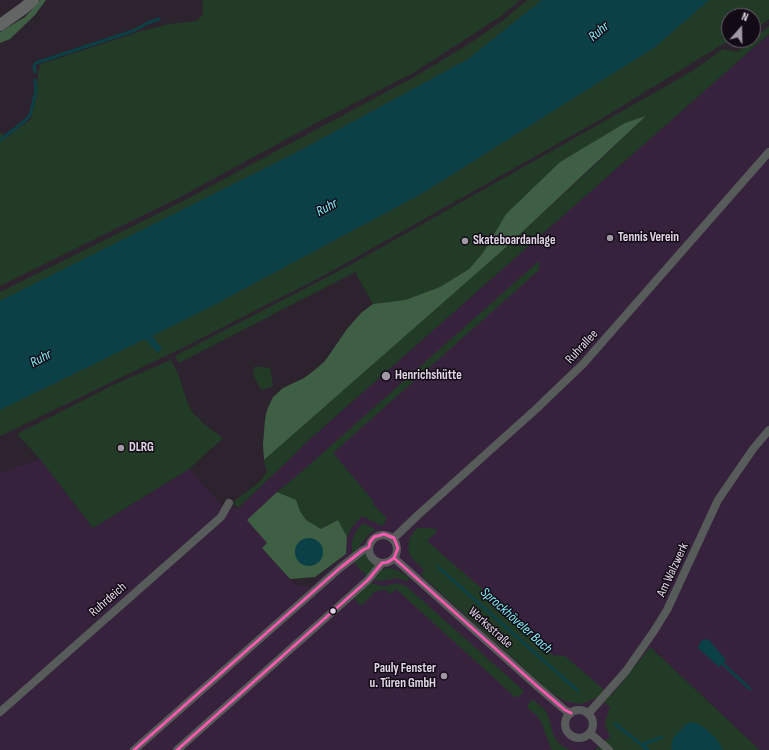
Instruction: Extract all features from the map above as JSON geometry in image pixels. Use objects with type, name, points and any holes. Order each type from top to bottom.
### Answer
[{"type":"main road","points":[[0,26],[33,0]]},
{"type":"street","name":"Ruhrallee","points":[[394,538],[557,391],[584,364],[769,152]]},
{"type":"street","name":"Am Walzwerk","points":[[588,714],[626,671],[654,631],[667,610],[718,500],[753,449],[769,430]]},
{"type":"street","name":"Ruhrdeich","points":[[0,712],[221,517],[229,503]]},
{"type":"street","points":[[379,534],[384,534],[394,538],[398,548],[394,558],[388,562],[382,563],[378,562],[372,557],[369,548],[370,542],[374,537],[379,534]]},
{"type":"street","points":[[134,750],[340,568],[363,550],[369,548]]},
{"type":"street","name":"Werksstraße","points":[[394,558],[564,710],[571,713]]},
{"type":"street","points":[[177,750],[368,580],[382,563]]},
{"type":"street","points":[[580,710],[588,714],[593,723],[590,733],[582,738],[573,737],[569,734],[566,730],[566,721],[571,713],[580,710]]},
{"type":"street","points":[[590,733],[609,750]]},
{"type":"shaded area","points":[[769,34],[769,750],[760,750],[651,647],[611,696],[613,736],[608,738],[595,750],[0,750],[0,473],[40,459],[93,528],[189,469],[221,505],[237,509],[300,449],[753,48],[761,48],[761,41]],"holes":[[[290,486],[355,523],[347,537],[346,554],[310,587],[296,586],[262,548],[267,543]]]},
{"type":"green space","points":[[40,0],[46,0],[35,15],[10,39],[0,43],[0,32],[25,17]]},
{"type":"green space","points":[[202,0],[520,0],[501,16],[413,73],[316,123],[180,197],[0,286],[0,132],[6,138],[31,119],[37,94],[38,72],[41,64],[142,31],[169,24],[197,21],[203,14]]},
{"type":"green space","points":[[527,0],[542,0],[468,59],[299,151],[0,301],[0,292],[183,201],[416,76],[472,42],[505,19]]},
{"type":"green space","points":[[709,0],[769,0],[769,19],[761,25],[761,8],[721,8],[721,45],[596,122],[323,276],[182,348],[0,436],[0,410],[145,339],[158,353],[162,349],[152,336],[210,307],[421,194],[655,47]]},
{"type":"green space","points":[[769,26],[769,34],[761,41],[761,32]]},
{"type":"green space","points":[[742,48],[753,48],[302,446],[238,508],[233,502],[258,483],[267,473],[264,460],[503,250],[645,117],[625,123],[560,162],[506,214],[483,253],[469,269],[440,287],[405,300],[373,304],[355,272],[179,363],[175,356],[352,264],[663,88],[694,70],[723,49],[737,52]]},
{"type":"green space","points":[[646,116],[503,250],[264,460],[263,444],[265,420],[267,410],[273,397],[283,388],[304,378],[325,361],[347,329],[361,313],[373,304],[405,300],[440,287],[469,269],[483,253],[506,214],[560,162],[625,123]]},
{"type":"green space","points":[[539,261],[539,270],[333,453],[374,502],[372,503],[387,519],[382,526],[362,516],[352,527],[347,537],[338,520],[321,529],[306,520],[295,500],[277,492],[298,475]]},
{"type":"green space","name":"DLRG","points":[[171,360],[179,376],[187,402],[193,413],[206,426],[223,438],[189,469],[93,528],[40,459],[17,434],[117,383]]},
{"type":"green space","points":[[255,366],[270,368],[273,386],[261,390],[253,374]]},
{"type":"green space","points":[[277,492],[296,500],[300,511],[306,520],[321,529],[338,520],[347,537],[346,554],[315,577],[290,579],[262,548],[267,543],[247,520]]},
{"type":"green space","points":[[363,523],[376,530],[370,533],[352,555],[352,541],[355,533]]},
{"type":"green space","points":[[417,528],[430,528],[438,530],[427,541],[502,606],[506,614],[553,655],[565,656],[611,696],[650,647],[760,750],[595,750],[610,737],[605,724],[610,707],[597,697],[580,704],[565,701],[557,696],[547,689],[421,575],[424,570],[411,557],[408,549],[410,537]]},
{"type":"green space","points":[[365,553],[369,561],[376,566],[367,576],[359,569],[354,561]]},
{"type":"green space","points":[[389,568],[397,570],[410,578],[407,581],[398,578],[380,581],[373,579],[381,570]]},
{"type":"green space","points":[[369,582],[385,586],[396,583],[406,586],[524,691],[519,697],[515,697],[396,589],[390,594],[385,589],[374,592],[363,604],[359,605],[354,597]]},
{"type":"green space","points":[[533,699],[546,711],[553,734],[558,742],[570,750],[552,750],[541,722],[528,708],[528,704]]},
{"type":"water","name":"Ruhr","points":[[542,0],[709,0],[655,47],[421,194],[210,307],[152,336],[162,349],[158,353],[145,339],[0,410],[0,301],[299,151],[468,59]]},
{"type":"water","points":[[309,538],[319,542],[323,552],[319,562],[309,566],[299,562],[295,552],[299,542]]},
{"type":"water","points":[[704,639],[709,640],[726,660],[719,667],[698,648],[701,641]]},
{"type":"water","points":[[691,722],[699,724],[707,730],[714,736],[724,750],[673,750],[671,748],[672,741],[675,736],[686,724]]},
{"type":"waterway","points":[[35,72],[34,66],[36,63],[133,31],[159,19]]},
{"type":"waterway","points":[[0,140],[29,117],[36,90],[35,80]]},
{"type":"waterway","name":"Sprockhöveler Bach","points":[[439,568],[578,691]]},
{"type":"waterway","points":[[723,664],[750,689]]},
{"type":"waterway","name":"Sprockhöveler Bach","points":[[615,724],[648,750]]},
{"type":"waterway","points":[[642,745],[662,737]]},
{"type":"transit line","points":[[134,750],[340,568],[369,547],[370,542],[374,537],[384,534],[394,538],[398,548],[394,558],[388,562],[382,563],[368,580],[177,750]]},
{"type":"transit line","points":[[394,558],[537,686],[565,710],[571,713]]},
{"type":"place","name":"Tennis Verein","points":[[610,238]]},
{"type":"place","name":"Skateboardanlage","points":[[465,241]]},
{"type":"place","name":"Henrichshütte","points":[[386,376]]},
{"type":"place","name":"DLRG","points":[[121,448]]},
{"type":"place","name":"Pauly Fenster u. Türen GmbH","points":[[444,676]]}]
